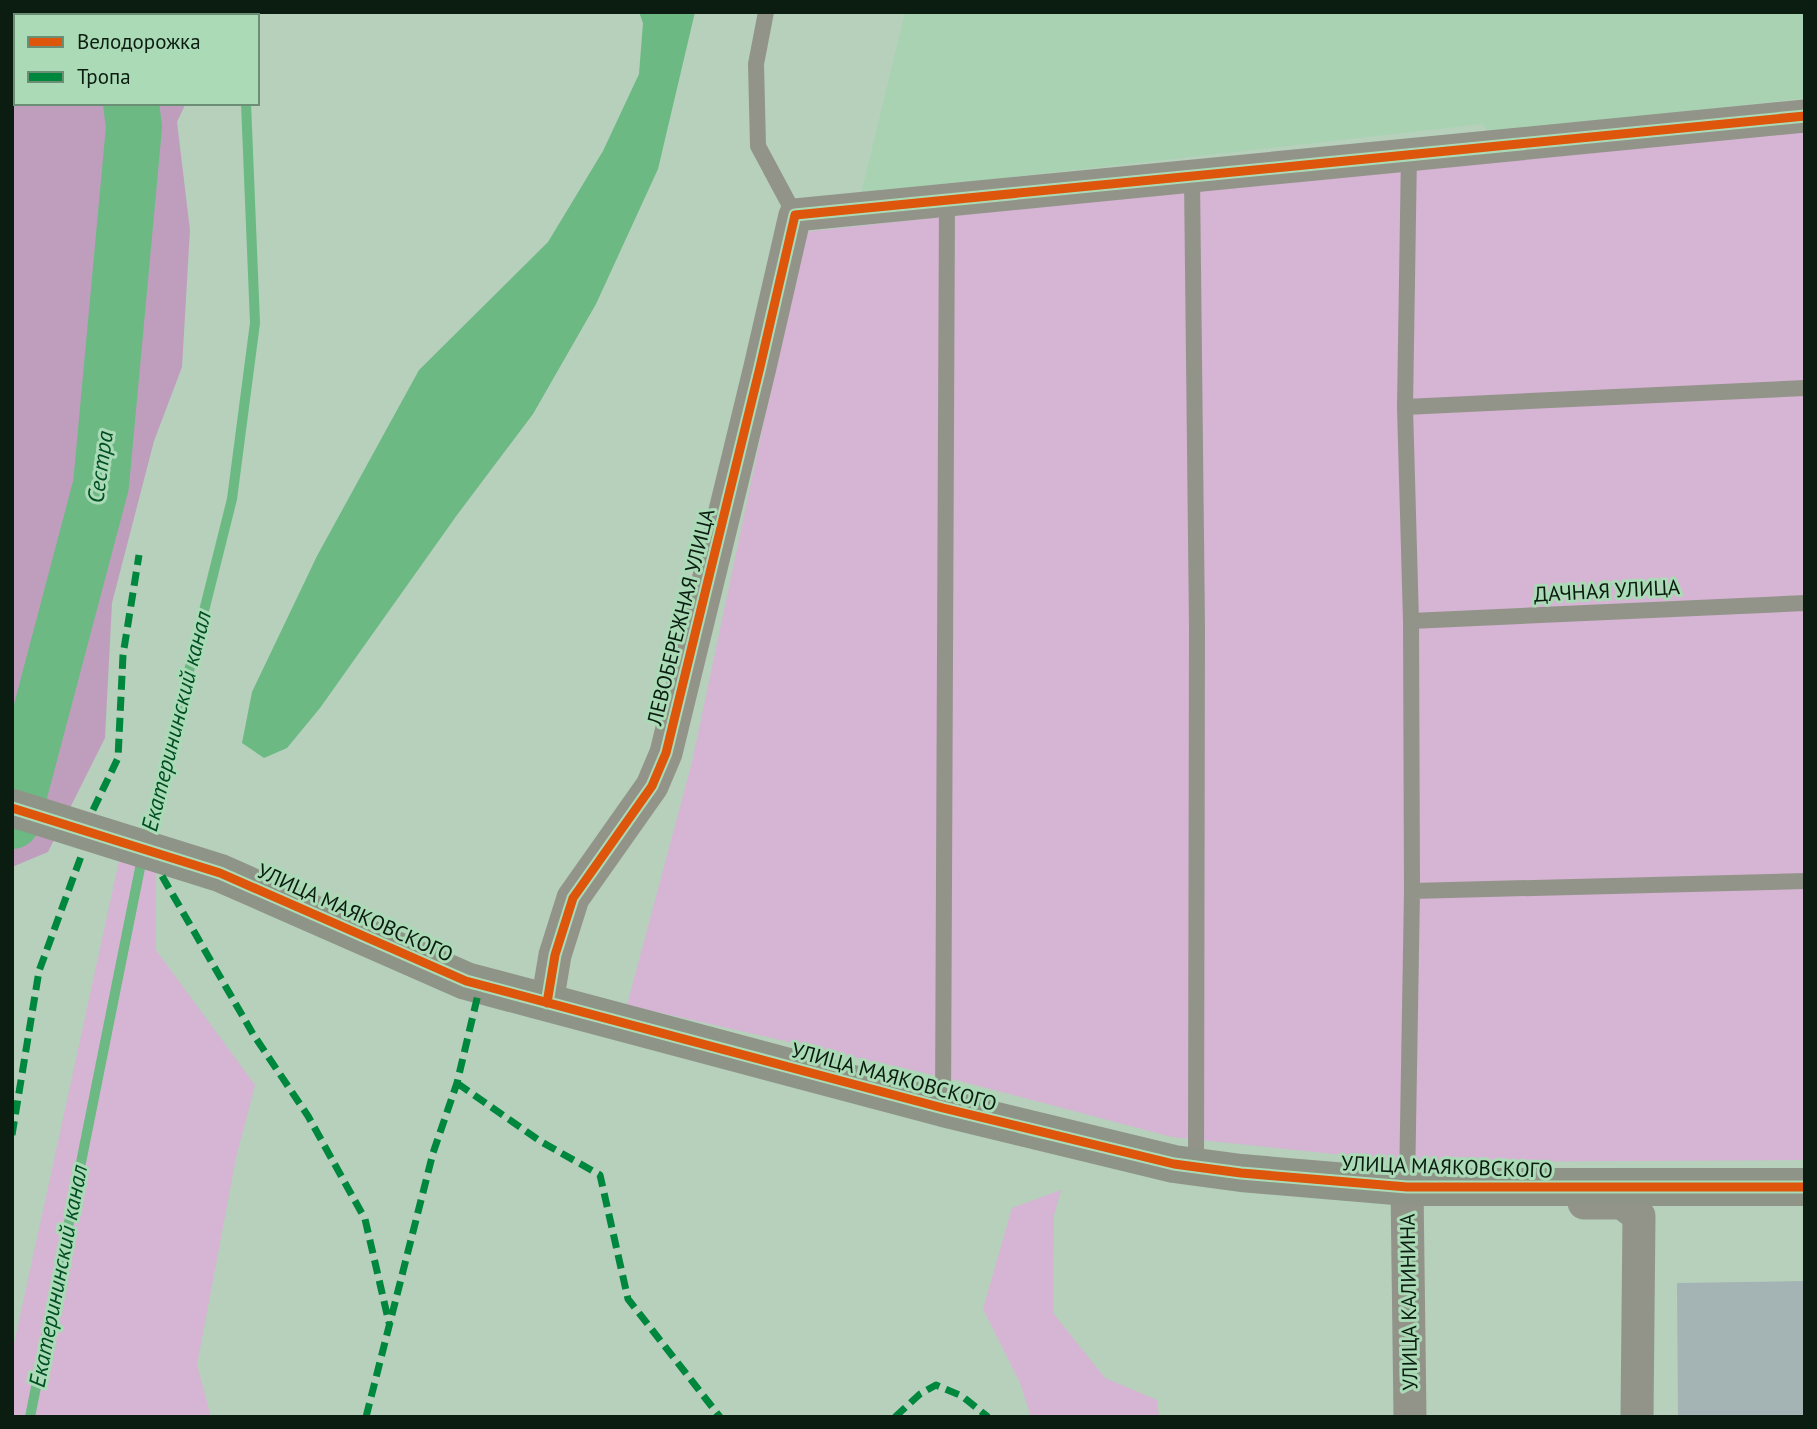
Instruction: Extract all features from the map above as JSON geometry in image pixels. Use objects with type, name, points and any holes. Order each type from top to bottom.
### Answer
[{"type":"street","points":[[795,215],[1805,116]]},
{"type":"street","name":"ЛЕВОБЕРЕЖНАЯ УЛИЦА","points":[[547,1003],[555,955],[573,898],[652,786],[666,753],[795,215]]},
{"type":"street","name":"УЛИЦА МАЯКОВСКОГО","points":[[12,807],[220,873],[466,981],[1107,1150],[1196,1167],[1407,1187],[1805,1187]]},
{"type":"street","name":"УЛИЦА КАЛИНИНА","points":[[1407,1187],[1410,1417]]},
{"type":"street","points":[[1458,1187],[1501,1202],[1622,1203],[1639,1216],[1637,1417]]},
{"type":"lane","points":[[765,12],[756,64],[758,146],[795,215]]},
{"type":"lane","points":[[1407,1187],[1412,891],[1411,621],[1405,407],[1409,153]]},
{"type":"lane","points":[[1192,178],[1197,627],[1196,1167]]},
{"type":"lane","points":[[943,1108],[947,201]]},
{"type":"lane","points":[[1405,407],[1805,388]]},
{"type":"lane","name":"ДАЧНАЯ УЛИЦА","points":[[1411,621],[1805,603]]},
{"type":"lane","points":[[1412,891],[1805,881]]},
{"type":"shaded area","points":[[12,12],[201,12],[14,14],[14,105],[185,105],[177,122],[190,230],[182,367],[154,441],[112,603],[105,738],[48,852],[12,867]]},
{"type":"shaded area","points":[[639,12],[695,12],[658,169],[596,304],[533,414],[457,515],[320,708],[287,748],[264,758],[242,743],[252,692],[317,556],[419,370],[548,242],[603,151],[639,74],[643,23]]},
{"type":"shaded area","points":[[905,12],[1805,12],[1805,98],[1490,134],[1483,124],[861,194]]},
{"type":"shaded area","points":[[1805,128],[1805,1160],[1432,1162],[1172,1137],[960,1081],[627,1005],[692,762],[804,232],[1158,193]]},
{"type":"shaded area","points":[[121,852],[156,863],[156,950],[255,1085],[236,1158],[197,1365],[211,1417],[12,1417],[12,1353]]},
{"type":"shaded area","points":[[1061,1190],[1054,1215],[1053,1313],[1105,1378],[1157,1400],[1159,1417],[1031,1417],[1020,1383],[983,1309],[1012,1208]]},
{"type":"building","points":[[1805,1281],[1805,1417],[1678,1417],[1677,1283]]},
{"type":"waterway","name":"Сестра","points":[[12,821],[101,485],[134,127],[131,105]]},
{"type":"waterway","name":"Екатерининский канал","points":[[146,843],[232,499],[255,323],[246,105]]},
{"type":"waterway","name":"Екатерининский канал","points":[[30,1417],[142,858]]},
{"type":"marked path","points":[[93,810],[118,758],[123,655],[139,555]]},
{"type":"marked path","points":[[12,1135],[39,971],[83,851]]},
{"type":"marked path","points":[[162,876],[253,1034],[308,1116],[365,1219],[389,1323]]},
{"type":"marked path","points":[[366,1417],[433,1153],[457,1083],[480,986]]},
{"type":"marked path","points":[[457,1083],[540,1141],[600,1175],[628,1299],[720,1417]]},
{"type":"marked path","points":[[895,1417],[920,1394],[936,1385],[962,1396],[988,1417]]},
{"type":"cycle path","points":[[547,1003],[555,955],[573,898],[652,786],[666,753],[795,215],[1805,116]]},
{"type":"cycle path","points":[[12,808],[220,873],[466,981],[943,1108],[1174,1164],[1241,1173],[1407,1187],[1805,1187]]}]
